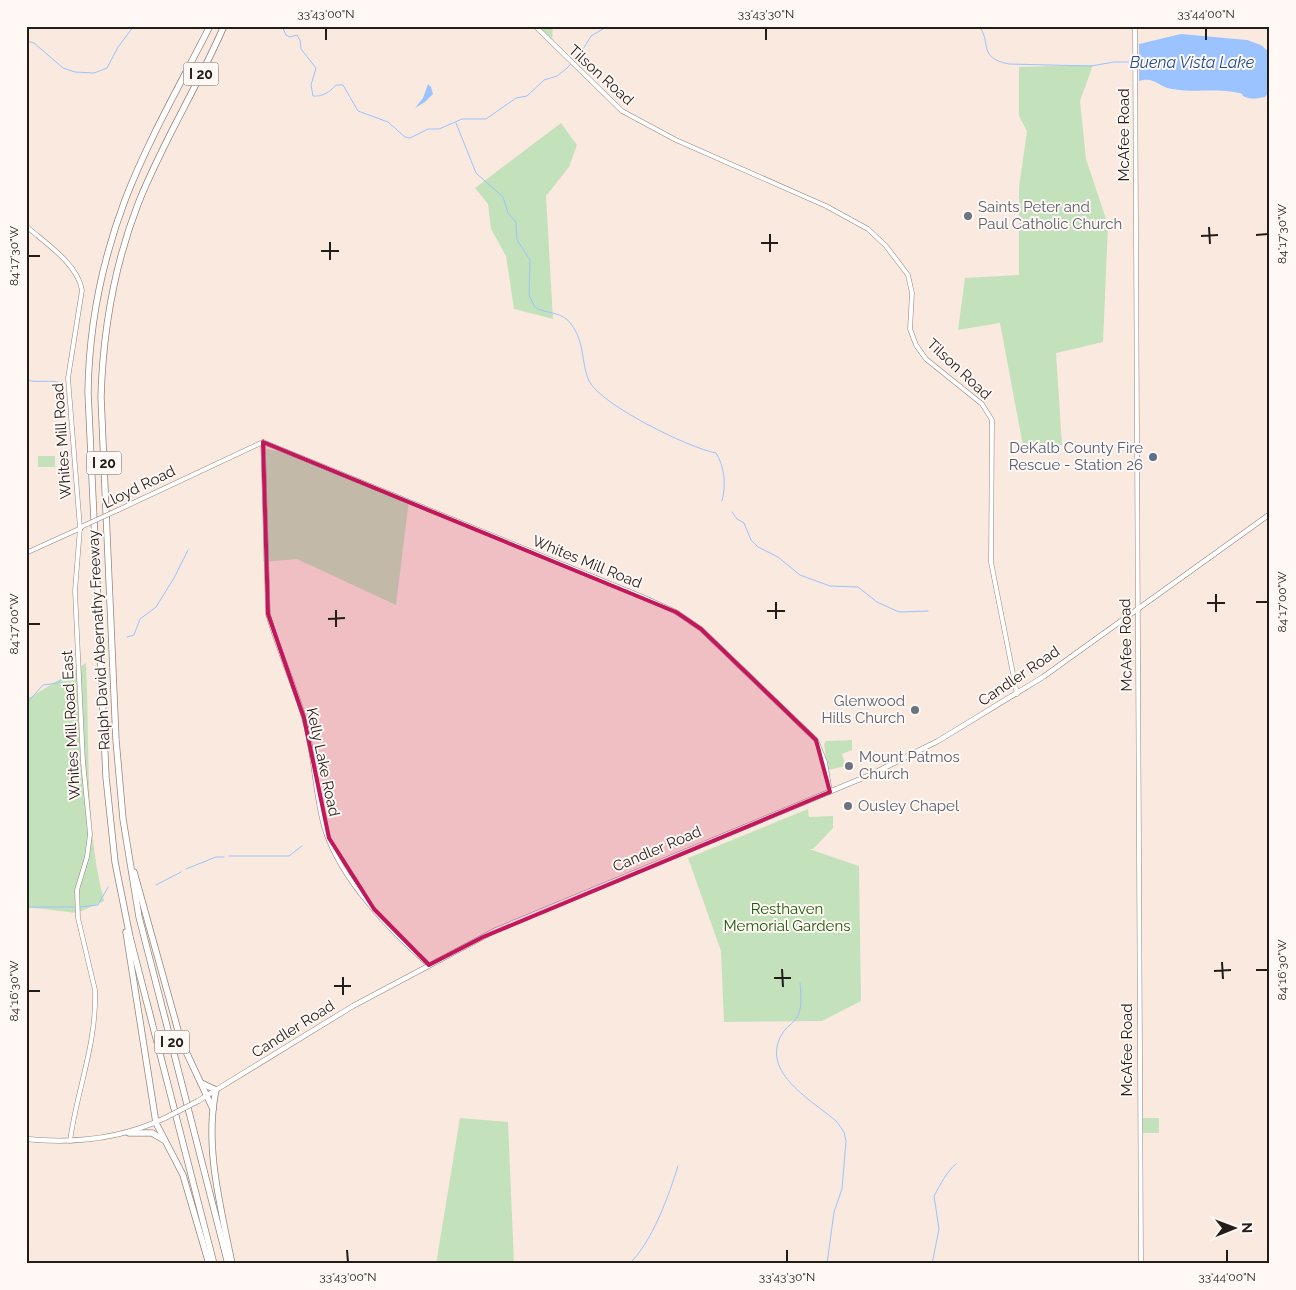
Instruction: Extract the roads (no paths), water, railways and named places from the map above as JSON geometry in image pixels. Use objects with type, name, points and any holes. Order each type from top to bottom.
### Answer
[{"type":"highway","name":"Ralph David Abernathy Freeway","points":[[210,26],[141,163],[125,200],[102,274],[91,344],[88,392],[106,777],[117,878],[214,1264]]},
{"type":"highway","name":"Ralph David Abernathy Freeway","points":[[224,26],[138,203],[114,284],[104,342],[102,424],[116,740],[123,819],[139,917],[228,1264]]},
{"type":"highway","points":[[123,819],[135,875],[171,1007],[186,1055],[212,1109]]},
{"type":"highway","points":[[117,878],[156,1123],[183,1175],[209,1264]]},
{"type":"highway","points":[[199,1082],[206,1087],[216,1090],[212,1109],[212,1152],[232,1264]]},
{"type":"highway","points":[[128,1133],[158,1135],[167,1142]]},
{"type":"main road","name":"Candler Road","points":[[26,1139],[70,1141],[103,1139],[156,1123],[198,1101],[353,1006],[429,965],[527,916],[870,775],[938,741],[1017,694],[1270,514]]},
{"type":"street","name":"Tilson Road","points":[[535,26],[622,111],[676,140],[855,220],[886,245],[904,268],[911,284],[910,329],[916,346],[926,359],[982,404],[992,420],[991,562],[1017,694]]},
{"type":"street","name":"McAfee Road","points":[[1135,26],[1138,1030],[1141,1264]]},
{"type":"street","name":"Whites Mill Road","points":[[26,226],[71,267],[79,279],[82,290],[68,378],[81,527]]},
{"type":"street","name":"Whites Mill Road","points":[[263,442],[643,597],[688,619],[816,740],[824,762],[830,792]]},
{"type":"street","name":"Lloyd Road","points":[[26,552],[263,442]]},
{"type":"street","name":"Kelly Lake Road","points":[[263,442],[268,614],[274,636],[304,718],[326,831],[340,862],[374,909],[429,965]]},
{"type":"street","name":"Whites Mill Road East","points":[[70,1141],[72,1121],[90,1055],[96,1002],[95,990],[78,918],[77,890],[87,857],[90,834],[83,775],[75,591],[81,527]]},
{"type":"water","name":"Buena Vista Lake","points":[[1181,34],[1247,40],[1261,45],[1270,53],[1270,90],[1265,97],[1250,98],[1231,92],[1180,90],[1167,88],[1149,80],[1139,81],[1139,44]]},
{"type":"water","points":[[428,84],[433,94],[415,108],[423,98]]},
{"type":"waterway","points":[[26,41],[34,43],[63,68],[75,72],[94,73],[107,68],[118,47],[134,26]]},
{"type":"waterway","points":[[282,26],[286,35],[290,37],[297,35],[300,40],[301,49],[316,68],[311,85],[313,96],[326,94],[336,85],[343,85],[358,111],[388,122],[405,137],[410,138],[428,129],[439,129],[462,119],[486,119],[516,98],[527,96],[544,80],[557,76],[566,69],[579,56],[591,36],[608,26]]},
{"type":"waterway","points":[[979,26],[983,32],[989,54],[993,58],[1009,64],[1091,66],[1114,62],[1133,62]]},
{"type":"waterway","points":[[456,123],[476,173],[503,197],[508,213],[516,222],[517,240],[530,260],[529,295],[534,306],[563,317],[571,324],[579,338],[589,381],[610,402],[667,434],[686,443],[716,453],[724,477],[722,501]]},
{"type":"waterway","points":[[26,380],[58,382]]},
{"type":"waterway","points":[[732,512],[737,519],[744,523],[751,540],[758,547],[778,557],[800,575],[830,586],[858,587],[877,602],[899,612],[928,611]]},
{"type":"waterway","points":[[127,637],[134,635],[140,619],[156,607],[188,550]]},
{"type":"waterway","points":[[26,704],[43,685],[58,683],[63,679]]},
{"type":"waterway","points":[[229,856],[289,856],[302,846]]},
{"type":"waterway","points":[[186,869],[216,857],[224,857]]},
{"type":"waterway","points":[[156,885],[181,872]]},
{"type":"waterway","points":[[80,907],[98,905],[108,887]]},
{"type":"waterway","points":[[26,907],[75,907]]},
{"type":"waterway","points":[[800,983],[801,1002],[798,1016],[782,1034],[777,1048],[778,1061],[783,1073],[792,1085],[837,1122],[844,1132],[846,1141],[842,1189],[834,1212],[827,1264]]},
{"type":"waterway","points":[[932,1264],[939,1229],[934,1196],[947,1174],[956,1164]]},
{"type":"waterway","points":[[629,1264],[645,1244],[659,1218],[678,1166]]},
{"type":"place","name":"Saints Peter and Paul Catholic Church","points":[[968,216]]},
{"type":"place","name":"DeKalb County Fire Rescue - Station 26","points":[[1153,457]]},
{"type":"place","name":"Glenwood Hills Church","points":[[915,710]]},
{"type":"place","name":"Mount Patmos Church","points":[[849,766]]},
{"type":"place","name":"Ousley Chapel","points":[[848,806]]},
{"type":"park label","name":"Resthaven Memorial Gardens","points":[[787,918]]}]
